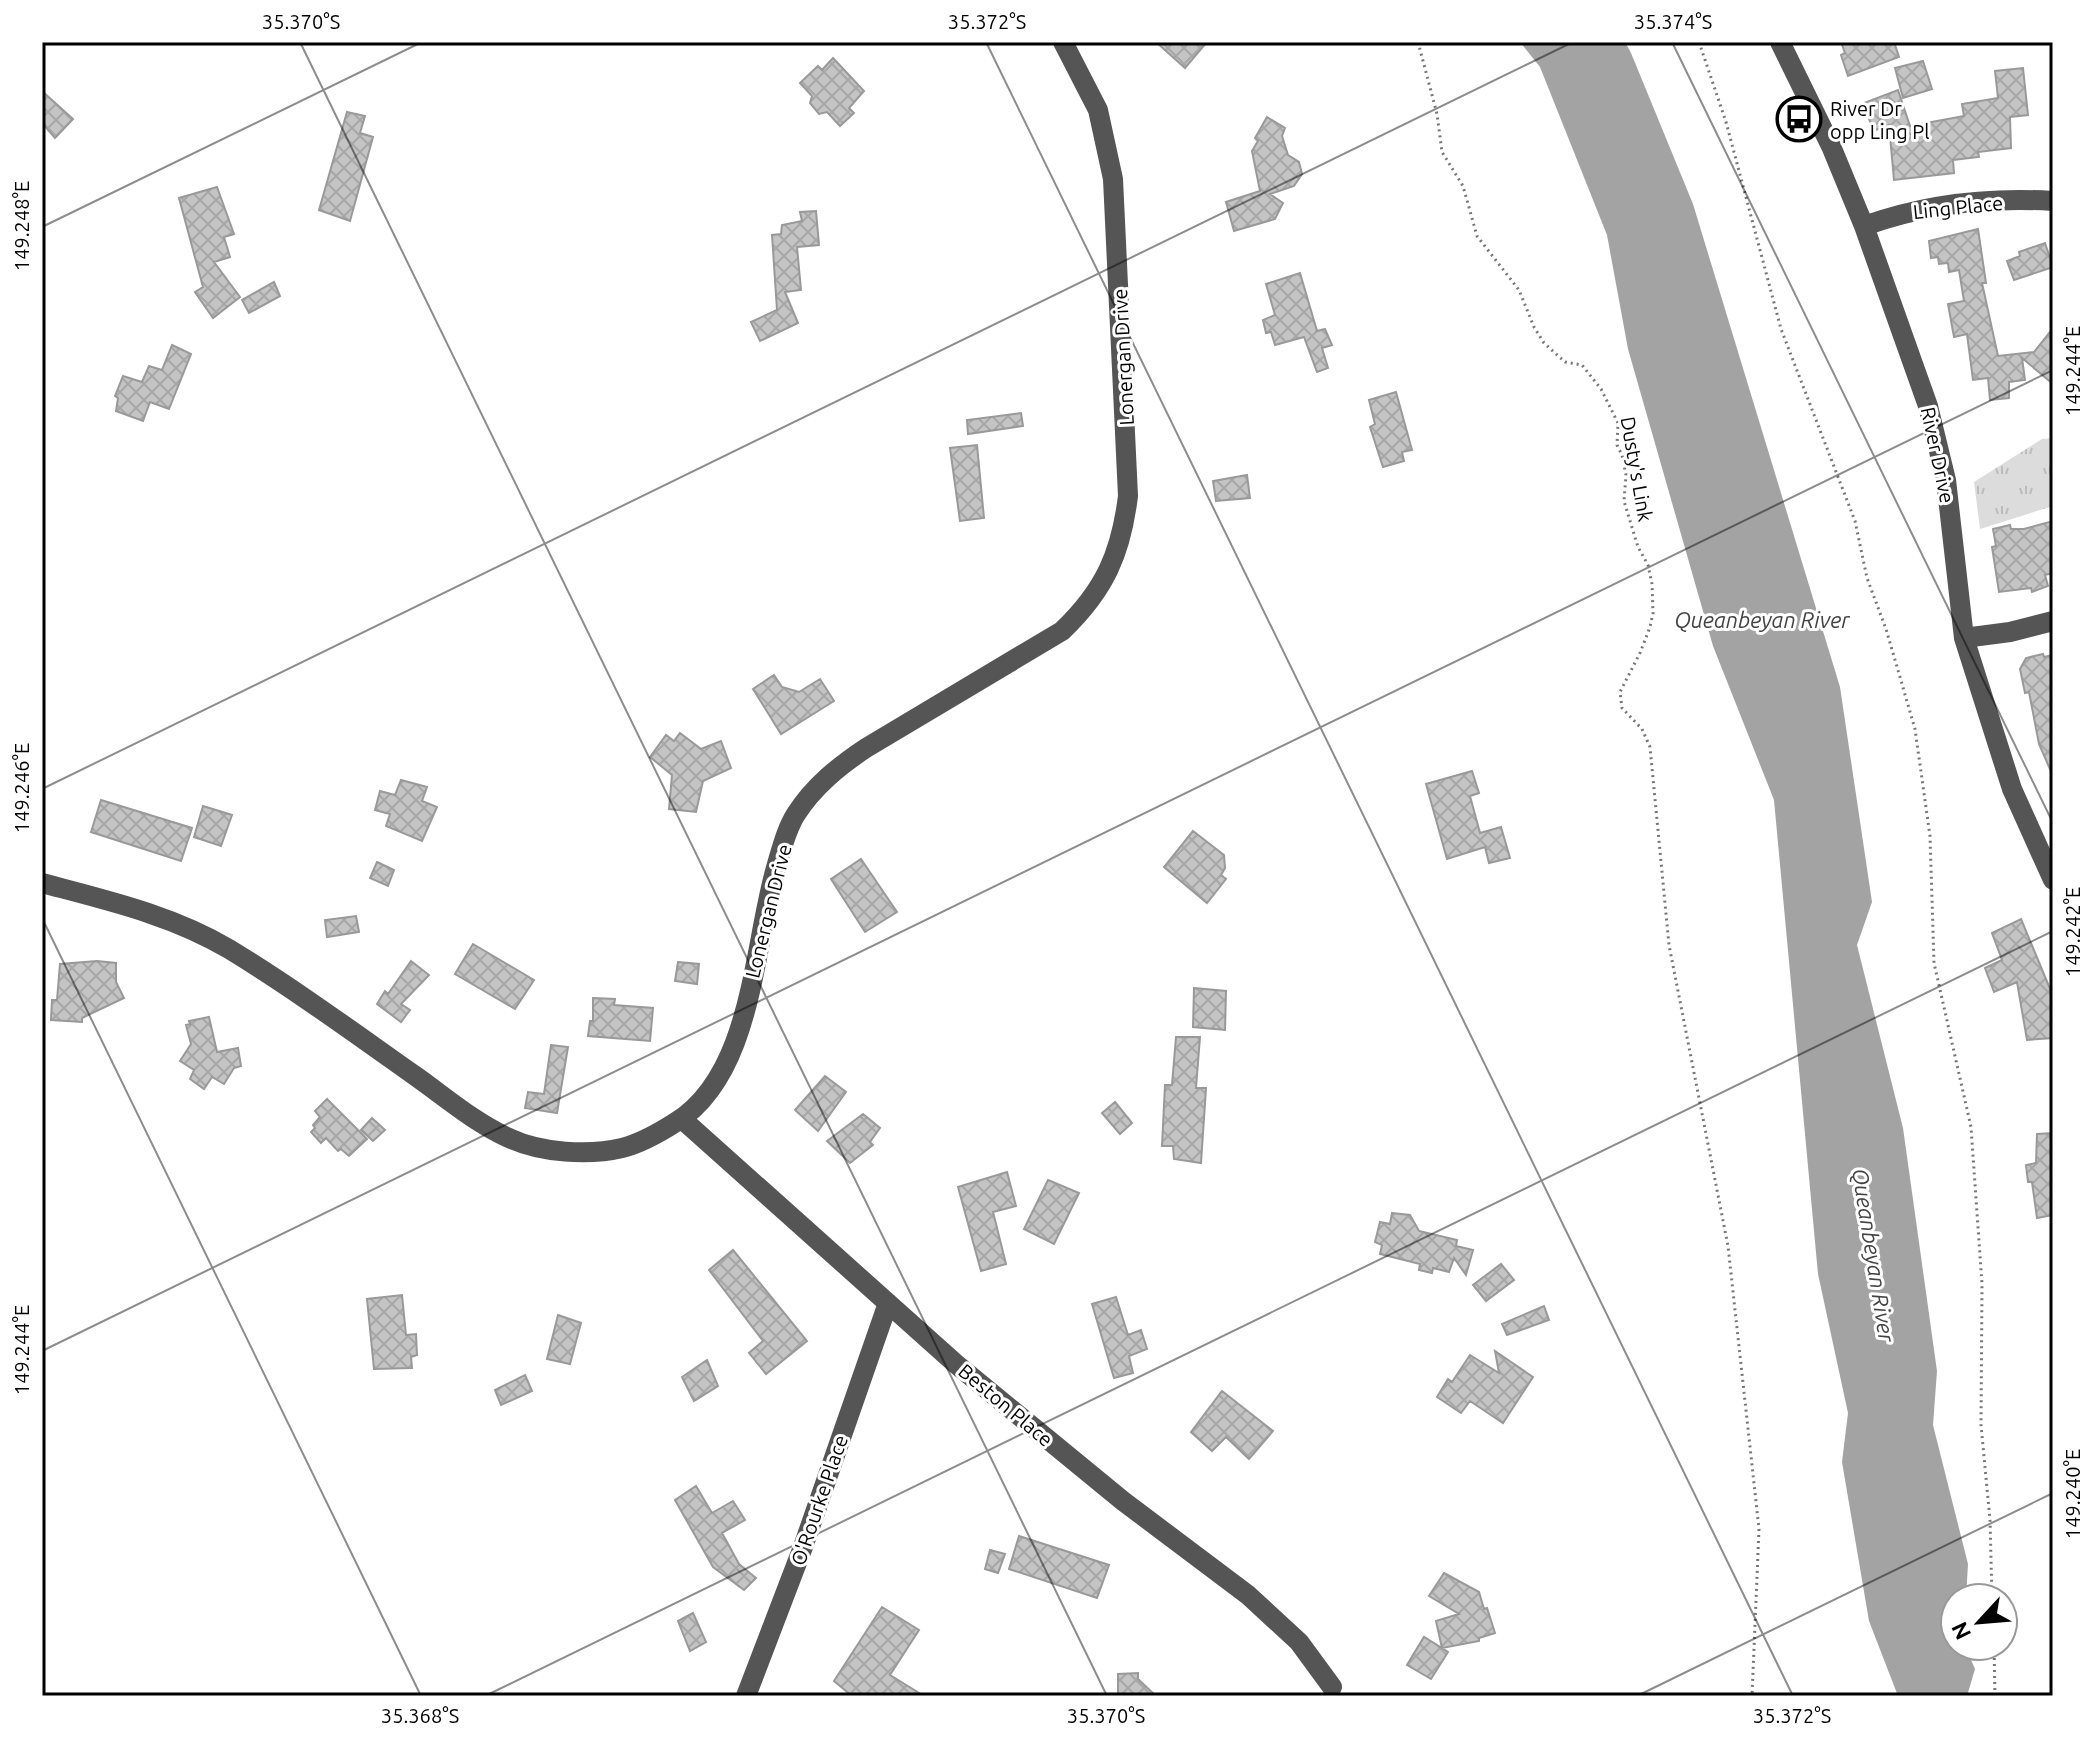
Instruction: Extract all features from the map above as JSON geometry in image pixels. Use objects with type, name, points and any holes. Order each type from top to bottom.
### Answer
[{"type":"street","name":"Lonergan Drive","points":[[42,883],[167,919],[226,947],[303,995],[475,1118],[510,1139],[545,1148],[585,1152],[622,1148],[652,1138],[682,1119],[705,1096],[722,1071],[735,1043],[779,857],[795,815],[816,788],[842,764],[1062,631],[1083,610],[1114,560],[1124,529],[1128,496],[1113,179],[1098,110],[1063,42]]},
{"type":"street","name":"River Drive","points":[[1780,42],[1831,146],[1864,226],[1928,406],[1951,513],[1955,575],[1964,638],[2012,789],[2046,845],[2053,880]]},
{"type":"street","name":"Ling Place","points":[[1864,226],[1899,213],[1948,204],[2053,201]]},
{"type":"street","points":[[1964,638],[2010,632],[2053,621]]},
{"type":"street","name":"Beston Place","points":[[682,1119],[1040,1434],[1248,1595],[1299,1642],[1337,1693]]},
{"type":"street","name":"O'Rourke Place","points":[[746,1696],[803,1547],[888,1303]]},
{"type":"path","name":"Dusty's Link","points":[[1418,42],[1437,114],[1442,152],[1463,186],[1477,236],[1519,290],[1544,343],[1565,362],[1582,365],[1606,397],[1618,423],[1617,445],[1626,475],[1624,501],[1638,547],[1648,565],[1653,613],[1644,643],[1620,692],[1622,708],[1642,729],[1651,754],[1669,945],[1728,1246],[1759,1529],[1752,1696]]},
{"type":"path","points":[[1699,42],[1723,113],[1781,329],[1855,521],[1867,578],[1886,629],[1915,729],[1930,836],[1934,963],[1971,1127],[1982,1284],[1981,1425],[1990,1520],[1992,1582]]},
{"type":"path","points":[[2053,821],[2050,821],[2053,828]]},
{"type":"path","points":[[1994,1662],[1995,1696]]},
{"type":"green space","points":[[2053,438],[2053,506],[1980,529],[1974,482],[2042,439]]},
{"type":"water","name":"Queanbeyan River","points":[[1520,42],[1625,42],[1631,53],[1693,204],[1840,687],[1872,902],[1857,945],[1903,1128],[1937,1371],[1933,1425],[1968,1564],[1967,1582],[1939,1582],[1939,1662],[1972,1662],[1975,1669],[1967,1696],[1898,1696],[1869,1621],[1842,1462],[1848,1413],[1818,1274],[1774,800],[1713,646],[1628,349],[1607,235],[1540,67]]},
{"type":"building","points":[[1156,42],[1207,42],[1185,68]]},
{"type":"building","points":[[1841,42],[1894,42],[1899,57],[1848,76],[1841,55],[1845,53]]},
{"type":"building","points":[[833,58],[864,91],[849,108],[854,113],[840,126],[827,112],[819,114],[810,103],[812,96],[800,83],[818,66],[822,70]]},
{"type":"building","points":[[1923,61],[1932,89],[1903,98],[1895,68]]},
{"type":"building","points":[[2023,68],[2028,115],[2010,117],[2011,148],[1978,152],[1979,157],[1953,160],[1954,173],[1894,180],[1889,125],[1873,131],[1864,103],[1898,90],[1910,126],[1964,116],[1962,104],[1998,98],[1995,71]]},
{"type":"building","points":[[42,91],[73,119],[55,138],[42,123]]},
{"type":"building","points":[[347,112],[365,116],[360,133],[373,137],[350,221],[319,210]]},
{"type":"building","points":[[1267,117],[1285,128],[1282,136],[1288,155],[1299,162],[1302,174],[1294,186],[1270,194],[1283,203],[1275,219],[1234,231],[1226,202],[1260,191],[1252,151],[1258,141],[1255,138]]},
{"type":"building","points":[[217,187],[234,234],[224,237],[230,257],[214,262],[240,297],[213,318],[195,292],[203,287],[179,198]]},
{"type":"building","points":[[816,211],[819,245],[797,247],[801,290],[785,292],[798,323],[760,341],[751,322],[777,310],[772,235],[781,234],[782,225],[802,221],[800,212]]},
{"type":"building","points":[[1978,229],[1986,283],[1982,283],[1998,356],[2034,352],[2053,328],[2053,384],[2022,358],[2025,380],[2009,382],[2009,398],[1990,400],[1988,378],[1973,380],[1967,334],[1954,337],[1948,304],[1964,301],[1959,270],[1949,272],[1948,263],[1939,264],[1938,257],[1931,258],[1929,241]]},
{"type":"building","points":[[2045,243],[2053,267],[2014,280],[2007,261],[2020,256],[2019,252]]},
{"type":"building","points":[[1300,273],[1317,331],[1325,329],[1332,345],[1322,348],[1328,368],[1317,372],[1304,337],[1275,345],[1271,332],[1266,333],[1263,320],[1275,315],[1266,284]]},
{"type":"building","points":[[274,282],[280,296],[249,313],[242,300]]},
{"type":"building","points":[[172,345],[191,354],[169,409],[150,402],[143,421],[116,411],[118,398],[115,396],[123,376],[142,382],[149,366],[162,370]]},
{"type":"building","points":[[1396,392],[1412,450],[1402,452],[1404,461],[1383,467],[1370,427],[1375,424],[1369,400]]},
{"type":"building","points":[[1021,413],[1023,426],[968,434],[967,420]]},
{"type":"building","points":[[977,445],[984,518],[960,521],[950,448]]},
{"type":"building","points":[[1247,475],[1250,498],[1216,501],[1213,481]]},
{"type":"building","points":[[2053,521],[2053,573],[2045,575],[2048,586],[2032,592],[2031,588],[1999,592],[1992,547],[1996,546],[1993,529],[2010,525],[2011,529],[2024,529]]},
{"type":"building","points":[[2043,654],[2044,657],[2053,655],[2053,776],[2039,744],[2029,692],[2025,693],[2020,669],[2026,658]]},
{"type":"building","points":[[774,675],[782,687],[799,692],[820,679],[834,701],[781,734],[753,689]]},
{"type":"building","points":[[680,733],[701,749],[721,741],[731,768],[703,781],[696,812],[669,809],[672,775],[650,757],[666,735],[674,741]]},
{"type":"building","points":[[1472,771],[1479,793],[1470,796],[1480,833],[1501,827],[1510,858],[1489,863],[1485,847],[1447,859],[1426,784]]},
{"type":"building","points":[[401,780],[427,787],[422,801],[437,807],[422,841],[386,826],[390,814],[375,810],[380,791],[395,795]]},
{"type":"building","points":[[101,800],[192,828],[181,861],[91,832]]},
{"type":"building","points":[[203,806],[232,815],[221,846],[194,837]]},
{"type":"building","points":[[1193,831],[1224,855],[1225,868],[1221,875],[1226,879],[1207,903],[1164,867]]},
{"type":"building","points":[[861,859],[897,912],[865,932],[831,879]]},
{"type":"building","points":[[377,862],[394,870],[388,886],[370,878]]},
{"type":"building","points":[[356,916],[359,932],[327,937],[325,920]]},
{"type":"building","points":[[2021,919],[2053,996],[2053,1038],[2027,1040],[2017,982],[1994,992],[1985,968],[2002,960],[1992,933]]},
{"type":"building","points":[[473,944],[534,980],[515,1009],[455,974]]},
{"type":"building","points":[[411,961],[429,975],[401,1004],[410,1010],[401,1022],[377,1004],[385,991],[388,994]]},
{"type":"building","points":[[678,962],[699,964],[697,984],[675,981]]},
{"type":"building","points":[[116,963],[116,982],[124,998],[82,1018],[82,1022],[51,1020],[52,1000],[57,1000],[60,964]]},
{"type":"building","points":[[1194,988],[1226,991],[1225,1030],[1193,1027]]},
{"type":"building","points":[[593,998],[615,999],[614,1005],[653,1008],[650,1041],[588,1036],[590,1021],[593,1021]]},
{"type":"building","points":[[209,1017],[217,1052],[238,1048],[241,1066],[234,1068],[224,1084],[212,1077],[204,1089],[190,1079],[194,1070],[180,1061],[191,1044],[186,1025],[190,1024],[189,1021]]},
{"type":"building","points":[[1176,1037],[1200,1037],[1196,1088],[1206,1088],[1201,1163],[1174,1159],[1173,1146],[1162,1146],[1165,1085],[1172,1085]]},
{"type":"building","points":[[551,1045],[568,1047],[557,1113],[525,1108],[528,1092],[544,1094]]},
{"type":"building","points":[[825,1076],[846,1092],[818,1131],[795,1110]]},
{"type":"building","points":[[327,1099],[367,1139],[349,1156],[341,1149],[338,1151],[326,1138],[321,1143],[311,1132],[320,1117],[315,1111]]},
{"type":"building","points":[[1115,1102],[1132,1123],[1120,1134],[1102,1113]]},
{"type":"building","points":[[863,1114],[880,1128],[870,1142],[873,1145],[850,1163],[827,1141]]},
{"type":"building","points":[[372,1118],[385,1130],[373,1141],[361,1130]]},
{"type":"building","points":[[2053,1133],[2053,1215],[2037,1218],[2032,1182],[2028,1182],[2026,1165],[2036,1163],[2037,1134]]},
{"type":"building","points":[[1007,1172],[1016,1206],[993,1212],[1006,1264],[981,1271],[958,1187]]},
{"type":"building","points":[[1048,1180],[1079,1193],[1054,1244],[1024,1229]]},
{"type":"building","points":[[1392,1213],[1410,1215],[1419,1231],[1457,1240],[1456,1246],[1473,1250],[1466,1275],[1454,1258],[1449,1272],[1433,1268],[1432,1273],[1419,1270],[1420,1264],[1380,1254],[1382,1245],[1375,1242],[1380,1222],[1390,1224]]},
{"type":"building","points":[[733,1250],[807,1341],[766,1374],[749,1353],[763,1341],[709,1270]]},
{"type":"building","points":[[1501,1264],[1514,1280],[1486,1301],[1473,1285]]},
{"type":"building","points":[[402,1295],[406,1335],[416,1334],[417,1355],[411,1357],[412,1368],[374,1369],[367,1299]]},
{"type":"building","points":[[1116,1297],[1128,1335],[1141,1330],[1147,1349],[1129,1356],[1133,1373],[1114,1378],[1092,1304]]},
{"type":"building","points":[[1544,1306],[1549,1320],[1507,1335],[1502,1324]]},
{"type":"building","points":[[558,1315],[581,1323],[570,1364],[547,1359]]},
{"type":"building","points":[[1495,1351],[1533,1377],[1503,1423],[1470,1401],[1461,1413],[1437,1397],[1448,1379],[1452,1382],[1470,1355],[1499,1373]]},
{"type":"building","points":[[707,1360],[718,1386],[694,1401],[682,1377]]},
{"type":"building","points":[[525,1375],[532,1391],[501,1405],[495,1390]]},
{"type":"building","points":[[1222,1391],[1273,1431],[1249,1459],[1226,1437],[1212,1451],[1191,1432]]},
{"type":"building","points":[[696,1486],[712,1513],[733,1501],[745,1520],[722,1533],[739,1564],[756,1578],[744,1590],[713,1567],[675,1500]]},
{"type":"building","points":[[1019,1536],[1109,1565],[1097,1598],[1009,1569]]},
{"type":"building","points":[[990,1550],[1005,1554],[998,1573],[985,1569]]},
{"type":"building","points":[[1444,1573],[1479,1592],[1495,1633],[1479,1638],[1479,1641],[1442,1648],[1436,1621],[1459,1614],[1429,1596]]},
{"type":"building","points":[[882,1607],[919,1630],[890,1675],[924,1696],[852,1696],[834,1681]]},
{"type":"building","points":[[693,1613],[706,1642],[690,1651],[678,1621]]},
{"type":"building","points":[[1424,1637],[1448,1652],[1431,1679],[1407,1665]]},
{"type":"building","points":[[1138,1673],[1138,1679],[1156,1696],[1118,1696],[1118,1674]]},
{"type":"place","name":"River Dr opp Ling Pl","points":[[1799,119]]}]
